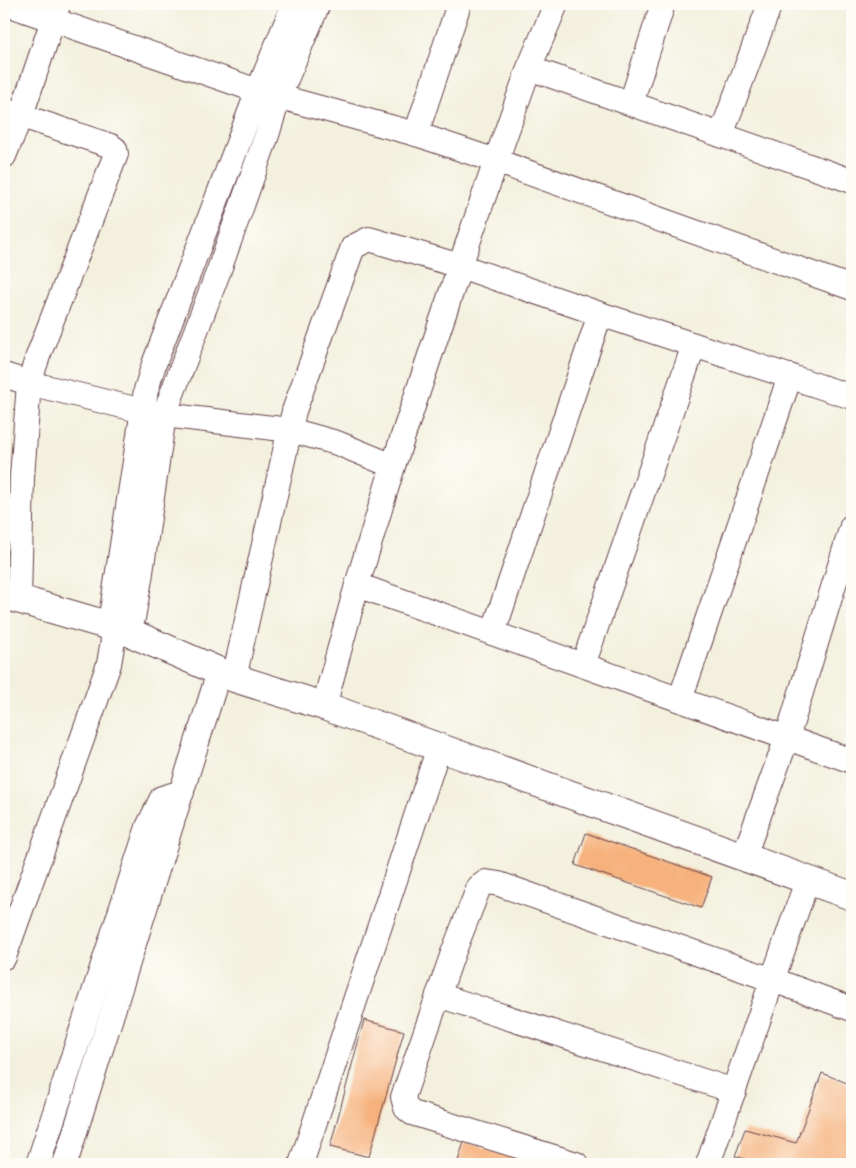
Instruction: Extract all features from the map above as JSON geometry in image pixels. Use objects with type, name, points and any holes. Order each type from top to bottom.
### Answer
[{"type":"street","points":[[7,4],[55,11],[268,94],[416,134],[852,288]]},
{"type":"street","points":[[268,94],[294,4]]},
{"type":"street","points":[[4,957],[109,664],[116,632],[133,618],[140,580],[153,413],[146,390],[154,364],[268,94],[318,4]]},
{"type":"street","points":[[416,134],[459,4]]},
{"type":"street","points":[[324,706],[357,585],[393,466],[496,161],[556,4]]},
{"type":"street","points":[[631,103],[663,4]]},
{"type":"street","points":[[721,135],[770,4]]},
{"type":"street","points":[[4,156],[12,113],[55,11]]},
{"type":"street","points":[[530,68],[852,181]]},
{"type":"street","points":[[12,113],[111,146],[115,149],[116,154],[29,383],[13,474],[11,597],[116,632],[227,675],[324,706],[852,896]]},
{"type":"street","points":[[64,1164],[182,792],[227,675],[294,411],[353,247],[369,240],[460,266],[852,397]]},
{"type":"street","points":[[493,633],[600,314]]},
{"type":"street","points":[[582,665],[694,345]]},
{"type":"street","points":[[4,375],[29,383],[153,413],[290,430],[337,443],[393,466]]},
{"type":"street","points":[[680,700],[790,376]]},
{"type":"street","points":[[744,856],[786,738],[852,526]]},
{"type":"street","points":[[357,585],[852,761]]},
{"type":"street","points":[[301,1164],[439,747]]},
{"type":"street","points":[[38,1164],[148,827],[162,798],[182,792]]},
{"type":"street","points":[[708,1164],[807,881]]},
{"type":"street","points":[[576,1164],[412,1113],[406,1108],[403,1097],[438,995],[479,887],[486,882],[498,884],[852,1009]]},
{"type":"street","points":[[438,995],[734,1091]]},
{"type":"building","points":[[586,833],[712,877],[701,908],[575,865]]},
{"type":"building","points":[[364,1020],[404,1031],[369,1157],[330,1147]]},
{"type":"building","points":[[822,1073],[852,1085],[852,1164],[761,1164],[735,1156],[745,1129],[796,1143]]},
{"type":"building","points":[[464,1142],[515,1157],[513,1164],[457,1164]]}]
